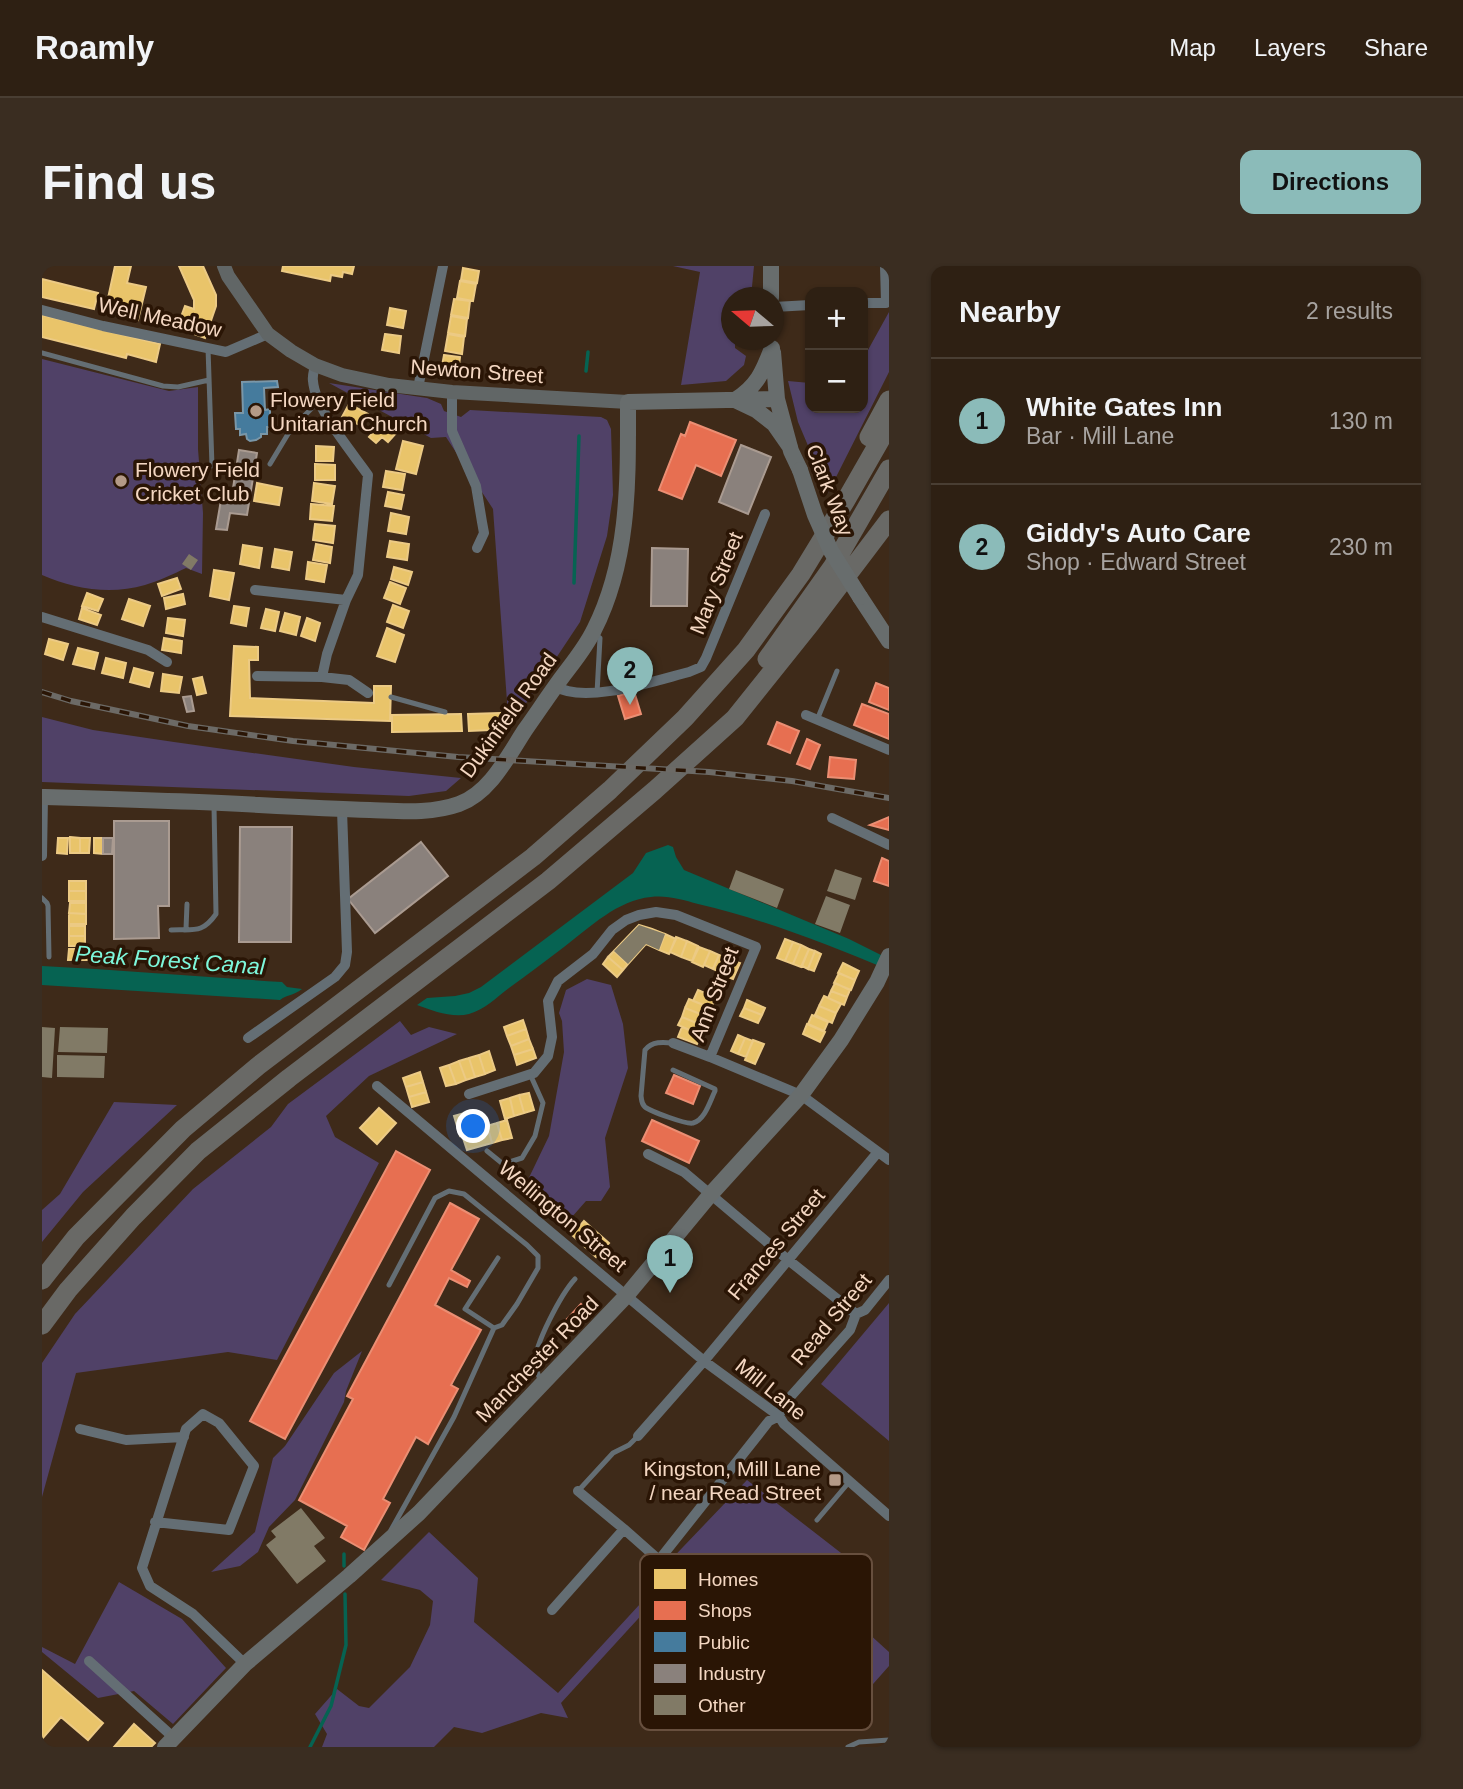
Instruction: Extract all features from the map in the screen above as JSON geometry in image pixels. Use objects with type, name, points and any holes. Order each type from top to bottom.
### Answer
[{"type":"highway","points":[[746,650],[889,400]]},
{"type":"highway","points":[[42,1280],[76,1237],[183,1129],[258,1066],[533,857],[610,790],[685,719],[746,650],[801,574],[889,425]]},
{"type":"highway","points":[[655,790],[744,692],[833,566],[889,469]]},
{"type":"highway","points":[[42,1325],[68,1290],[133,1217],[198,1151],[289,1078],[548,881],[735,718],[889,520]]},
{"type":"main road","name":"Newton Street","points":[[224,266],[268,334],[315,365],[342,375],[388,385],[452,392],[628,402],[777,399]]},
{"type":"main road","points":[[771,266],[771,287]]},
{"type":"main road","points":[[734,400],[749,391],[758,380],[770,350]]},
{"type":"main road","name":"Clark Way","points":[[773,350],[777,399],[790,447],[815,515],[831,551],[889,642]]},
{"type":"main road","points":[[734,400],[756,410],[774,424],[790,447]]},
{"type":"main road","name":"Dukinfield Road","points":[[42,797],[342,810],[434,810],[477,795],[497,771],[593,633],[607,604],[624,537],[628,402]]},
{"type":"main road","name":"Manchester Road","points":[[169,1742],[245,1664],[419,1513],[627,1295],[710,1195],[801,1095],[841,1040],[877,982],[889,956]]},
{"type":"street","points":[[418,388],[443,266]]},
{"type":"street","points":[[868,303],[886,303],[884,266]]},
{"type":"street","points":[[784,307],[805,306]]},
{"type":"street","name":"Well Meadow","points":[[42,310],[226,352],[268,334]]},
{"type":"street","points":[[315,365],[313,384],[319,400],[368,475],[358,575],[327,654],[323,677]]},
{"type":"street","points":[[452,392],[452,431],[476,486],[484,533],[477,548]]},
{"type":"street","name":"Mary Street","points":[[597,693],[701,667],[765,514]]},
{"type":"street","points":[[255,590],[346,600]]},
{"type":"street","points":[[42,617],[148,650],[167,662]]},
{"type":"street","points":[[257,676],[349,680],[371,695]]},
{"type":"street","points":[[555,686],[568,692],[597,693]]},
{"type":"street","points":[[812,717],[889,750]]},
{"type":"street","points":[[42,797],[42,856]]},
{"type":"street","points":[[248,1038],[335,977],[345,965],[347,952],[342,810]]},
{"type":"street","points":[[832,818],[889,845]]},
{"type":"street","name":"Ann Street","points":[[530,1074],[534,1073],[548,1056],[552,1037],[548,1001],[558,981],[593,954],[612,930],[626,920],[656,912],[676,915],[756,947],[710,1058],[801,1095],[889,1160]]},
{"type":"street","points":[[673,1043],[710,1058]]},
{"type":"street","points":[[469,1094],[530,1074]]},
{"type":"street","name":"Wellington Street","points":[[377,1086],[627,1295]]},
{"type":"street","name":"Frances Street","points":[[638,1436],[878,1152]]},
{"type":"street","points":[[648,1154],[684,1172],[856,1314]]},
{"type":"street","name":"Read Street","points":[[664,1554],[769,1421],[779,1416],[783,1405],[850,1330],[856,1314],[865,1310],[889,1280]]},
{"type":"street","name":"Mill Lane","points":[[627,1295],[704,1361],[779,1416],[889,1516]]},
{"type":"street","points":[[155,1522],[229,1530],[254,1466],[219,1423],[203,1415],[186,1429],[155,1522],[142,1568],[150,1586],[193,1614],[245,1664]]},
{"type":"street","points":[[80,1429],[126,1440],[184,1437]]},
{"type":"street","points":[[552,1610],[624,1529],[578,1491]]},
{"type":"street","name":"Read Street","points":[[624,1529],[652,1554]]},
{"type":"street","points":[[89,1661],[169,1742]]},
{"type":"lane","points":[[208,348],[212,466]]},
{"type":"lane","points":[[42,353],[163,386],[178,387],[209,380]]},
{"type":"lane","points":[[270,464],[291,429],[319,400]]},
{"type":"lane","points":[[593,633],[600,638],[597,693]]},
{"type":"lane","points":[[812,717],[836,671]]},
{"type":"lane","points":[[391,697],[445,712]]},
{"type":"lane","points":[[171,929],[204,928],[216,914],[214,803]]},
{"type":"lane","points":[[42,898],[48,906],[49,957]]},
{"type":"lane","points":[[186,929],[187,904]]},
{"type":"lane","points":[[673,1043],[648,1045],[645,1050],[640,1096],[646,1108],[685,1123],[694,1123],[703,1116],[715,1088],[673,1070]]},
{"type":"lane","points":[[487,1151],[503,1164],[522,1158],[535,1136],[543,1103],[530,1074]]},
{"type":"lane","points":[[381,1548],[454,1417],[494,1328],[502,1325],[538,1268],[538,1256],[464,1195],[449,1191],[435,1198],[389,1285]]},
{"type":"lane","points":[[494,1328],[465,1310],[498,1258]]},
{"type":"lane","points":[[543,1384],[535,1364],[536,1355],[558,1303],[575,1279]]},
{"type":"lane","points":[[578,1491],[613,1453],[629,1445],[638,1436]]},
{"type":"lane","points":[[817,1520],[850,1481]]},
{"type":"lane","points":[[848,1747],[859,1742],[889,1740]]},
{"type":"shaded area","points":[[673,266],[754,266],[752,287],[721,287],[721,350],[738,350],[746,356],[744,365],[726,381],[681,385],[700,272]]},
{"type":"shaded area","points":[[889,312],[889,372],[828,493],[798,422],[788,381],[805,383],[805,413],[868,413],[868,350]]},
{"type":"shaded area","name":"Flowery Field Cricket Club","points":[[42,359],[169,391],[198,387],[198,449],[203,513],[202,574],[186,568],[145,585],[119,590],[79,587],[42,575]]},
{"type":"shaded area","points":[[329,383],[427,398],[441,404],[444,411],[461,417],[470,410],[601,417],[607,420],[611,429],[613,495],[607,536],[580,622],[509,729],[493,509],[446,437],[431,438]]},
{"type":"shaded area","points":[[42,717],[93,730],[174,742],[354,767],[461,778],[446,791],[409,796],[42,782]]},
{"type":"shaded area","points":[[587,979],[611,985],[623,1024],[628,1068],[605,1138],[610,1187],[601,1201],[586,1201],[564,1226],[523,1190],[549,1136],[564,1052],[559,1013],[566,990]]},
{"type":"shaded area","points":[[400,1021],[411,1035],[429,1027],[457,1034],[369,1076],[326,1116],[335,1137],[379,1163],[277,1360],[228,1352],[76,1373],[42,1497],[42,1363],[75,1314],[193,1189],[271,1127],[288,1104]]},
{"type":"shaded area","points":[[114,1102],[177,1105],[83,1192],[42,1242],[42,1210],[60,1194]]},
{"type":"shaded area","points":[[889,1303],[889,1441],[821,1384]]},
{"type":"shaded area","points":[[362,1351],[344,1402],[295,1500],[269,1527],[258,1552],[240,1566],[211,1572],[255,1532],[273,1458],[285,1446],[334,1373]]},
{"type":"shaded area","points":[[747,1480],[842,1554],[676,1554]]},
{"type":"shaded area","points":[[429,1532],[478,1578],[474,1622],[558,1693],[640,1604],[640,1617],[561,1703],[568,1718],[541,1713],[482,1733],[454,1727],[434,1747],[322,1747],[327,1734],[315,1714],[337,1689],[359,1706],[369,1708],[410,1667],[430,1625],[433,1601],[420,1590],[381,1580]]},
{"type":"shaded area","points":[[119,1582],[182,1619],[226,1668],[173,1724],[134,1691],[98,1698],[42,1652],[42,1647],[75,1664]]},
{"type":"shaded area","points":[[872,1637],[889,1652],[889,1666],[872,1685]]},
{"type":"water","points":[[668,845],[673,847],[684,870],[849,939],[889,959],[889,970],[747,917],[675,898],[651,897],[627,903],[605,916],[475,1012],[449,1014],[417,1005],[427,998],[455,996],[481,987],[633,873],[646,853]]},
{"type":"water","points":[[42,966],[282,982],[287,987],[302,989],[280,1000],[42,985]]},
{"type":"building: Homes","points":[[115,266],[131,266],[127,283],[146,287],[138,320],[105,312]]},
{"type":"building: Homes","points":[[179,266],[203,266],[216,295],[216,306],[205,338],[177,328],[185,306],[194,309],[194,300]]},
{"type":"building: Homes","points":[[283,266],[354,266],[352,274],[343,272],[342,277],[331,275],[330,281],[282,271]]},
{"type":"building: Homes","points":[[463,268],[479,271],[477,283],[461,280]]},
{"type":"building: Homes","points":[[42,279],[98,293],[94,309],[42,297]]},
{"type":"building: Homes","points":[[460,281],[476,284],[473,301],[457,298]]},
{"type":"building: Homes","points":[[454,299],[470,301],[468,318],[451,315]]},
{"type":"building: Homes","points":[[390,308],[406,311],[403,328],[387,325]]},
{"type":"building: Homes","points":[[42,315],[160,344],[156,362],[127,354],[126,358],[42,337]]},
{"type":"building: Homes","points":[[451,316],[467,319],[465,336],[448,333]]},
{"type":"building: Homes","points":[[385,334],[401,336],[399,353],[382,350]]},
{"type":"building: Homes","points":[[448,334],[464,337],[462,354],[445,351]]},
{"type":"building: Homes","points":[[444,355],[460,357],[458,374],[441,371]]},
{"type":"building: Homes","points":[[349,404],[368,414],[362,426],[342,417]]},
{"type":"building: Homes","points":[[384,420],[397,432],[388,442],[382,437],[376,443],[369,437]]},
{"type":"building: Homes","points":[[403,441],[423,446],[416,474],[396,469]]},
{"type":"building: Homes","points":[[316,446],[334,447],[333,461],[316,461]]},
{"type":"building: Homes","points":[[315,464],[335,465],[335,480],[315,480]]},
{"type":"building: Homes","points":[[386,471],[405,474],[402,490],[383,487]]},
{"type":"building: Homes","points":[[257,483],[282,488],[279,505],[254,501]]},
{"type":"building: Homes","points":[[314,483],[335,486],[332,504],[312,501]]},
{"type":"building: Homes","points":[[388,492],[404,495],[401,509],[385,506]]},
{"type":"building: Homes","points":[[311,504],[334,506],[332,521],[310,519]]},
{"type":"building: Homes","points":[[391,513],[409,517],[406,534],[388,531]]},
{"type":"building: Homes","points":[[315,524],[335,526],[333,543],[313,540]]},
{"type":"building: Homes","points":[[390,541],[409,544],[407,560],[387,557]]},
{"type":"building: Homes","points":[[316,544],[332,547],[330,563],[313,560]]},
{"type":"building: Homes","points":[[243,545],[262,548],[259,568],[240,564]]},
{"type":"building: Homes","points":[[275,549],[292,552],[289,570],[272,567]]},
{"type":"building: Homes","points":[[308,562],[327,565],[324,582],[306,579]]},
{"type":"building: Homes","points":[[394,567],[412,572],[408,585],[391,579]]},
{"type":"building: Homes","points":[[214,570],[234,573],[229,600],[210,596]]},
{"type":"building: Homes","points":[[177,578],[181,589],[162,596],[158,584]]},
{"type":"building: Homes","points":[[390,582],[406,588],[400,604],[384,598]]},
{"type":"building: Homes","points":[[87,593],[103,599],[98,611],[82,606]]},
{"type":"building: Homes","points":[[183,594],[185,604],[166,609],[164,598]]},
{"type":"building: Homes","points":[[129,599],[150,606],[143,626],[122,619]]},
{"type":"building: Homes","points":[[393,605],[409,611],[403,628],[387,622]]},
{"type":"building: Homes","points":[[234,606],[249,608],[246,626],[231,623]]},
{"type":"building: Homes","points":[[82,608],[101,615],[97,625],[79,619]]},
{"type":"building: Homes","points":[[266,609],[279,612],[275,631],[261,628]]},
{"type":"building: Homes","points":[[285,613],[300,617],[296,635],[280,631]]},
{"type":"building: Homes","points":[[168,618],[185,620],[183,636],[166,633]]},
{"type":"building: Homes","points":[[307,618],[320,623],[315,641],[301,636]]},
{"type":"building: Homes","points":[[387,628],[404,635],[395,662],[377,656]]},
{"type":"building: Homes","points":[[164,638],[182,641],[181,653],[162,650]]},
{"type":"building: Homes","points":[[49,639],[68,644],[63,660],[45,654]]},
{"type":"building: Homes","points":[[234,646],[258,647],[258,660],[249,660],[250,698],[374,703],[374,686],[391,686],[390,721],[230,716]]},
{"type":"building: Homes","points":[[78,648],[98,653],[94,669],[73,664]]},
{"type":"building: Homes","points":[[106,658],[126,663],[123,678],[102,673]]},
{"type":"building: Homes","points":[[134,668],[153,673],[149,687],[130,682]]},
{"type":"building: Homes","points":[[163,674],[182,677],[179,693],[161,691]]},
{"type":"building: Homes","points":[[202,677],[206,693],[197,695],[193,679]]},
{"type":"building: Homes","points":[[500,713],[500,724],[490,724],[490,730],[469,731],[468,714]]},
{"type":"building: Homes","points":[[461,714],[462,731],[392,732],[392,715]]},
{"type":"building: Homes","points":[[70,837],[80,838],[80,853],[70,853]]},
{"type":"building: Homes","points":[[58,838],[68,838],[67,854],[57,853]]},
{"type":"building: Homes","points":[[80,838],[90,838],[89,853],[80,853]]},
{"type":"building: Homes","points":[[94,838],[103,838],[103,854],[94,853]]},
{"type":"building: Homes","points":[[69,881],[86,881],[86,891],[69,891]]},
{"type":"building: Homes","points":[[69,891],[86,891],[86,901],[69,901]]},
{"type":"building: Homes","points":[[70,903],[86,903],[86,914],[69,913]]},
{"type":"building: Homes","points":[[69,913],[86,914],[86,924],[69,924]]},
{"type":"building: Homes","points":[[639,925],[652,929],[646,944],[628,964],[614,951]]},
{"type":"building: Homes","points":[[69,926],[85,926],[85,936],[69,936]]},
{"type":"building: Homes","points":[[652,929],[665,934],[659,950],[646,944]]},
{"type":"building: Homes","points":[[665,934],[676,939],[669,954],[659,950]]},
{"type":"building: Homes","points":[[69,936],[85,936],[85,946],[69,946]]},
{"type":"building: Homes","points":[[676,937],[687,941],[681,957],[670,952]]},
{"type":"building: Homes","points":[[785,939],[793,942],[785,961],[777,958]]},
{"type":"building: Homes","points":[[687,941],[698,946],[692,961],[681,957]]},
{"type":"building: Homes","points":[[793,942],[801,945],[793,964],[785,961]]},
{"type":"building: Homes","points":[[801,945],[809,949],[801,967],[793,964]]},
{"type":"building: Homes","points":[[699,947],[710,951],[703,967],[692,962]]},
{"type":"building: Homes","points":[[69,949],[87,949],[87,960],[68,960]]},
{"type":"building: Homes","points":[[809,949],[815,951],[808,969],[802,966]]},
{"type":"building: Homes","points":[[614,951],[628,964],[623,970],[608,957]]},
{"type":"building: Homes","points":[[710,951],[728,959],[722,973],[704,965]]},
{"type":"building: Homes","points":[[710,951],[719,955],[713,969],[704,965]]},
{"type":"building: Homes","points":[[815,951],[821,954],[814,971],[808,969]]},
{"type":"building: Homes","points":[[719,955],[728,959],[722,973],[713,969]]},
{"type":"building: Homes","points":[[608,957],[623,970],[617,977],[603,964]]},
{"type":"building: Homes","points":[[728,959],[740,963],[733,979],[722,975]]},
{"type":"building: Homes","points":[[843,963],[859,971],[855,980],[838,973]]},
{"type":"building: Homes","points":[[839,973],[855,980],[851,990],[834,983]]},
{"type":"building: Homes","points":[[835,983],[850,990],[847,997],[831,991]]},
{"type":"building: Homes","points":[[698,990],[716,998],[711,1008],[693,1001]]},
{"type":"building: Homes","points":[[831,991],[847,997],[844,1005],[828,998]]},
{"type":"building: Homes","points":[[824,996],[841,1004],[836,1013],[819,1006]]},
{"type":"building: Homes","points":[[689,999],[711,1008],[708,1017],[685,1008]]},
{"type":"building: Homes","points":[[747,1000],[765,1008],[762,1015],[744,1008]]},
{"type":"building: Homes","points":[[819,1006],[836,1013],[832,1023],[815,1015]]},
{"type":"building: Homes","points":[[685,1008],[708,1017],[704,1026],[682,1017]]},
{"type":"building: Homes","points":[[744,1008],[762,1015],[758,1023],[740,1016]]},
{"type":"building: Homes","points":[[812,1015],[828,1022],[824,1031],[808,1024]]},
{"type":"building: Homes","points":[[682,1017],[704,1026],[701,1035],[678,1025]]},
{"type":"building: Homes","points":[[523,1020],[526,1029],[507,1036],[504,1027]]},
{"type":"building: Homes","points":[[807,1024],[825,1032],[820,1042],[803,1034]]},
{"type":"building: Homes","points":[[682,1027],[701,1035],[697,1044],[678,1037]]},
{"type":"building: Homes","points":[[526,1029],[529,1039],[511,1046],[507,1036]]},
{"type":"building: Homes","points":[[738,1035],[745,1038],[738,1054],[731,1051]]},
{"type":"building: Homes","points":[[745,1038],[753,1041],[746,1057],[738,1054]]},
{"type":"building: Homes","points":[[529,1039],[533,1049],[514,1055],[511,1046]]},
{"type":"building: Homes","points":[[753,1040],[764,1044],[755,1064],[745,1060]]},
{"type":"building: Homes","points":[[533,1049],[536,1058],[517,1065],[514,1055]]},
{"type":"building: Homes","points":[[489,1051],[495,1070],[485,1074],[479,1055]]},
{"type":"building: Homes","points":[[479,1055],[485,1074],[475,1077],[469,1058]]},
{"type":"building: Homes","points":[[469,1058],[475,1077],[466,1080],[459,1061]]},
{"type":"building: Homes","points":[[459,1061],[466,1080],[456,1084],[449,1065]]},
{"type":"building: Homes","points":[[449,1065],[456,1084],[446,1086],[440,1068]]},
{"type":"building: Homes","points":[[420,1072],[423,1082],[406,1087],[403,1078]]},
{"type":"building: Homes","points":[[423,1082],[426,1092],[409,1097],[406,1087]]},
{"type":"building: Homes","points":[[426,1092],[429,1102],[412,1107],[409,1097]]},
{"type":"building: Homes","points":[[529,1093],[534,1110],[524,1113],[519,1095]]},
{"type":"building: Homes","points":[[519,1095],[524,1113],[514,1116],[510,1098]]},
{"type":"building: Homes","points":[[510,1098],[514,1116],[505,1119],[500,1101]]},
{"type":"building: Homes","points":[[379,1108],[396,1123],[377,1144],[360,1128]]},
{"type":"building: Homes","points":[[472,1111],[474,1121],[457,1126],[454,1116]]},
{"type":"building: Homes","points":[[507,1120],[512,1138],[502,1140],[497,1123]]},
{"type":"building: Homes","points":[[474,1121],[477,1131],[460,1136],[457,1126]]},
{"type":"building: Homes","points":[[497,1123],[502,1140],[492,1143],[487,1126]]},
{"type":"building: Homes","points":[[488,1128],[492,1143],[467,1150],[462,1135]]},
{"type":"building: Homes","points":[[584,1221],[609,1243],[596,1257],[572,1235]]},
{"type":"building: Homes","points":[[42,1670],[103,1723],[88,1740],[61,1717],[42,1739]]},
{"type":"building: Homes","points":[[134,1724],[155,1743],[151,1747],[114,1747]]},
{"type":"building: Shops","points":[[690,422],[736,440],[721,476],[696,465],[682,499],[659,490],[681,434],[685,436]]},
{"type":"building: Shops","points":[[876,683],[889,688],[889,710],[869,702]]},
{"type":"building: Shops","points":[[634,691],[641,714],[625,719],[618,696]]},
{"type":"building: Shops","points":[[862,704],[889,714],[889,739],[854,725]]},
{"type":"building: Shops","points":[[777,722],[799,731],[790,753],[768,744]]},
{"type":"building: Shops","points":[[807,739],[820,745],[810,769],[797,764]]},
{"type":"building: Shops","points":[[830,757],[856,760],[854,779],[828,777]]},
{"type":"building: Shops","points":[[889,817],[889,830],[870,825]]},
{"type":"building: Shops","points":[[882,858],[889,861],[889,886],[874,881]]},
{"type":"building: Shops","points":[[674,1075],[700,1086],[693,1104],[666,1093]]},
{"type":"building: Shops","points":[[652,1120],[699,1141],[689,1163],[642,1141]]},
{"type":"building: Shops","points":[[396,1151],[430,1170],[285,1439],[250,1421]]},
{"type":"building: Shops","points":[[450,1203],[479,1219],[451,1270],[470,1281],[467,1287],[449,1278],[435,1305],[481,1330],[451,1385],[458,1389],[428,1444],[416,1437],[383,1499],[390,1503],[364,1550],[341,1537],[347,1526],[299,1500],[353,1399],[347,1396]]},
{"type":"building: Shops","points":[[581,1304],[590,1312],[564,1340],[556,1331]]},
{"type":"building: Public","name":"Flowery Field Unitarian Church","points":[[277,381],[278,387],[264,388],[265,410],[270,409],[270,427],[267,427],[267,434],[261,434],[261,437],[250,441],[246,434],[240,435],[240,429],[236,429],[235,413],[243,413],[242,382]]},
{"type":"building: Industry","points":[[741,445],[771,457],[748,514],[719,502]]},
{"type":"building: Industry","points":[[239,450],[257,453],[247,515],[230,513],[227,530],[216,529],[221,500],[231,501]]},
{"type":"building: Industry","points":[[652,548],[688,549],[687,606],[651,606]]},
{"type":"building: Industry","points":[[191,696],[194,711],[187,712],[183,697]]},
{"type":"building: Industry","points":[[114,821],[169,821],[169,906],[158,906],[159,938],[114,939]]},
{"type":"building: Industry","points":[[240,827],[292,827],[291,942],[239,942]]},
{"type":"building: Industry","points":[[103,838],[113,838],[112,854],[103,854]]},
{"type":"building: Industry","points":[[421,842],[448,876],[375,933],[348,899]]},
{"type":"building: Other","points":[[189,554],[198,560],[191,570],[182,564]]},
{"type":"building: Other","points":[[835,869],[862,878],[855,900],[827,891]]},
{"type":"building: Other","points":[[736,870],[784,889],[777,908],[729,889]]},
{"type":"building: Other","points":[[826,896],[850,905],[840,933],[815,924]]},
{"type":"building: Other","points":[[639,925],[665,934],[659,950],[646,944],[628,964],[614,951]]},
{"type":"building: Other","points":[[42,1027],[55,1028],[52,1078],[42,1077]]},
{"type":"building: Other","points":[[60,1027],[108,1028],[107,1053],[58,1052]]},
{"type":"building: Other","points":[[57,1055],[105,1056],[104,1078],[57,1077]]},
{"type":"building: Other","points":[[301,1508],[325,1538],[314,1546],[326,1561],[297,1584],[266,1545],[276,1537],[271,1531]]},
{"type":"waterway","points":[[586,371],[588,352]]},
{"type":"waterway","points":[[574,583],[579,436]]},
{"type":"waterway","points":[[344,1554],[344,1566]]},
{"type":"waterway","points":[[310,1747],[331,1706],[346,1645],[345,1594]]},
{"type":"railway","points":[[42,692],[71,701],[188,726],[293,741],[458,757],[709,772],[792,781],[889,798]]},
{"type":"place","name":"Flowery Field Unitarian Church","points":[[256,411]]},
{"type":"place","name":"Flowery Field Cricket Club","points":[[121,481]]},
{"type":"place","name":"Giddy's Auto Care","points":[[630,705]]},
{"type":"place","name":"White Gates Inn","points":[[670,1293]]},
{"type":"place","name":"Kingston, Mill Lane / near Read Street","points":[[835,1480]]},
{"type":"water label","name":"Peak Forest Canal","points":[[170,960]]}]
